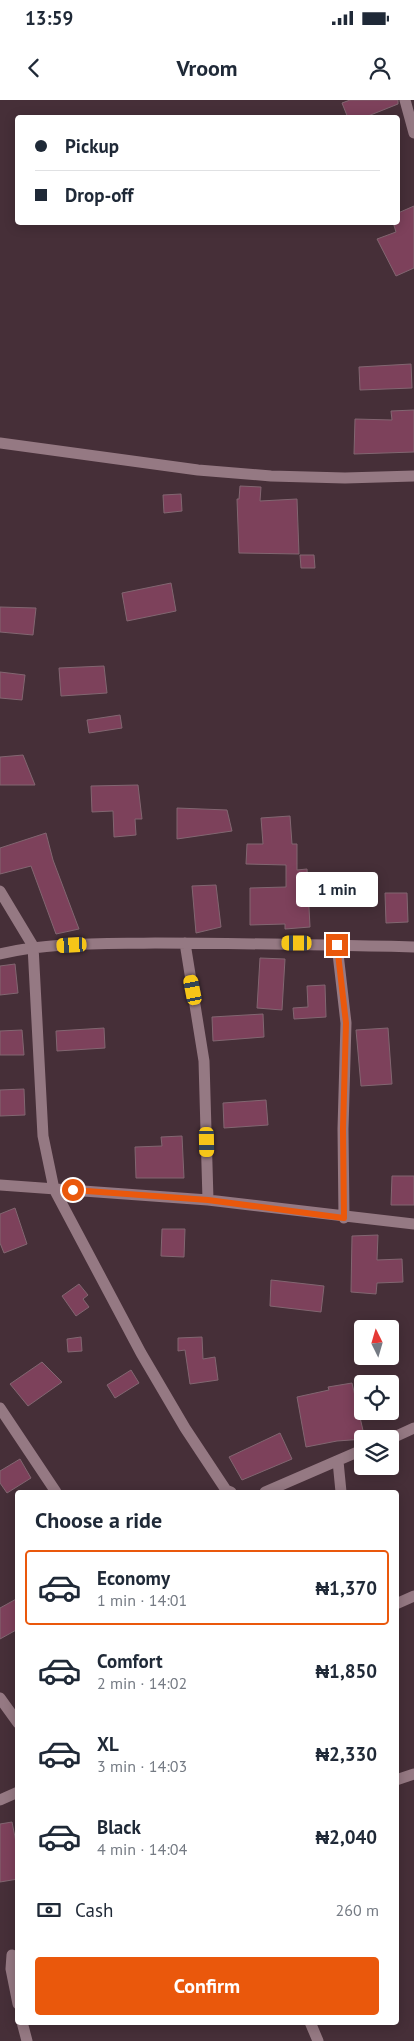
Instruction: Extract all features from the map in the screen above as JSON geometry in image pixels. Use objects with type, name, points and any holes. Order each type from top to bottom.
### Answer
[{"type":"street","points":[[405,100],[414,133]]},
{"type":"street","points":[[0,443],[198,470],[271,476],[345,478],[414,476]]},
{"type":"street","points":[[0,891],[33,946],[43,1142],[54,1189],[146,1361],[185,1428],[226,1490]]},
{"type":"street","points":[[185,943],[204,1061],[208,1200]]},
{"type":"street","points":[[0,954],[33,946],[185,943],[414,947]]},
{"type":"street","points":[[337,945],[346,1023],[343,1129],[344,1218]]},
{"type":"street","points":[[0,1185],[208,1200],[344,1218],[414,1224]]},
{"type":"street","points":[[0,1408],[55,1490]]},
{"type":"street","points":[[399,1435],[414,1428]]},
{"type":"street","points":[[270,1490],[354,1454]]},
{"type":"street","points":[[338,1461],[341,1490]]},
{"type":"street","points":[[399,1603],[414,1596]]},
{"type":"street","points":[[0,1698],[15,1719]]},
{"type":"street","points":[[399,1779],[414,1774]]},
{"type":"street","points":[[0,1800],[15,1793]]},
{"type":"street","points":[[0,1960],[15,1954]]},
{"type":"street","points":[[15,1954],[11,1969],[15,1989]]},
{"type":"street","points":[[23,2025],[27,2041]]},
{"type":"street","points":[[311,2025],[318,2041]]},
{"type":"building","points":[[350,100],[398,100],[398,104],[370,115],[347,115],[342,103]]},
{"type":"building","points":[[414,206],[414,268],[396,276],[377,239],[396,232],[394,225],[400,225],[400,212]]},
{"type":"building","points":[[411,364],[412,388],[360,390],[359,367]]},
{"type":"building","points":[[414,410],[414,452],[354,454],[355,419],[392,420],[391,411]]},
{"type":"building","points":[[240,486],[261,487],[260,501],[297,499],[299,554],[239,553],[237,499],[239,499]]},
{"type":"building","points":[[181,494],[182,511],[164,513],[163,495]]},
{"type":"building","points":[[300,555],[314,555],[315,568],[301,568]]},
{"type":"building","points":[[171,583],[176,611],[127,621],[122,593]]},
{"type":"building","points":[[0,607],[36,608],[33,635],[0,632]]},
{"type":"building","points":[[104,666],[107,693],[61,696],[59,668]]},
{"type":"building","points":[[0,672],[25,675],[22,700],[0,698]]},
{"type":"building","points":[[120,715],[122,728],[89,733],[87,720]]},
{"type":"building","points":[[23,755],[35,785],[0,785],[0,757]]},
{"type":"building","points":[[138,785],[142,819],[135,819],[136,835],[114,837],[113,811],[92,812],[91,786]]},
{"type":"building","points":[[177,808],[227,810],[232,831],[177,839]]},
{"type":"building","points":[[290,816],[292,844],[297,844],[297,870],[307,869],[310,927],[285,929],[285,924],[250,925],[250,888],[286,887],[286,865],[246,864],[247,844],[263,844],[261,818]]},
{"type":"building","points":[[46,833],[53,860],[79,929],[56,934],[31,866],[0,874],[0,848]]},
{"type":"building","points":[[216,885],[221,927],[196,933],[192,886]]},
{"type":"building","points":[[385,893],[407,893],[408,922],[386,923]]},
{"type":"building","points":[[260,958],[285,959],[282,1010],[257,1008]]},
{"type":"building","points":[[15,964],[18,993],[0,995],[0,966]]},
{"type":"building","points":[[325,985],[326,1017],[294,1019],[293,1008],[308,1007],[307,986]]},
{"type":"building","points":[[263,1014],[264,1037],[213,1041],[212,1017]]},
{"type":"building","points":[[104,1028],[105,1048],[57,1051],[56,1031]]},
{"type":"building","points":[[388,1028],[392,1084],[361,1086],[356,1030]]},
{"type":"building","points":[[22,1030],[24,1055],[0,1055],[0,1031]]},
{"type":"building","points":[[24,1089],[25,1115],[0,1116],[0,1090]]},
{"type":"building","points":[[266,1100],[268,1125],[224,1128],[223,1103]]},
{"type":"building","points":[[182,1136],[184,1178],[136,1178],[135,1147],[162,1146],[161,1137]]},
{"type":"building","points":[[392,1176],[414,1176],[414,1205],[391,1205]]},
{"type":"building","points":[[15,1208],[27,1244],[4,1253],[0,1243],[0,1214]]},
{"type":"building","points":[[162,1229],[185,1229],[184,1257],[161,1256]]},
{"type":"building","points":[[378,1235],[377,1260],[402,1259],[403,1282],[377,1283],[376,1294],[351,1292],[352,1236]]},
{"type":"building","points":[[271,1280],[324,1286],[321,1312],[270,1306]]},
{"type":"building","points":[[79,1284],[88,1295],[83,1299],[89,1307],[76,1316],[62,1296]]},
{"type":"building","points":[[81,1337],[82,1351],[68,1352],[67,1339]]},
{"type":"building","points":[[202,1337],[203,1359],[215,1357],[218,1380],[190,1384],[185,1350],[178,1351],[178,1338]]},
{"type":"building","points":[[42,1362],[62,1382],[28,1406],[10,1384]]},
{"type":"building","points":[[131,1370],[139,1383],[115,1398],[107,1385]]},
{"type":"building","points":[[352,1383],[354,1392],[354,1420],[361,1420],[363,1430],[354,1430],[354,1440],[306,1447],[297,1397],[329,1390],[328,1387]]},
{"type":"building","points":[[280,1433],[292,1459],[242,1480],[229,1457]]},
{"type":"building","points":[[20,1459],[31,1478],[7,1493],[0,1483],[0,1471]]},
{"type":"building","points":[[15,1600],[15,1631],[0,1639],[0,1608]]},
{"type":"building","points":[[12,1822],[15,1837],[15,1880],[0,1882],[0,1824]]},
{"type":"route","points":[[73,1190],[208,1200],[344,1218],[343,1129],[346,1023],[337,945]]}]
